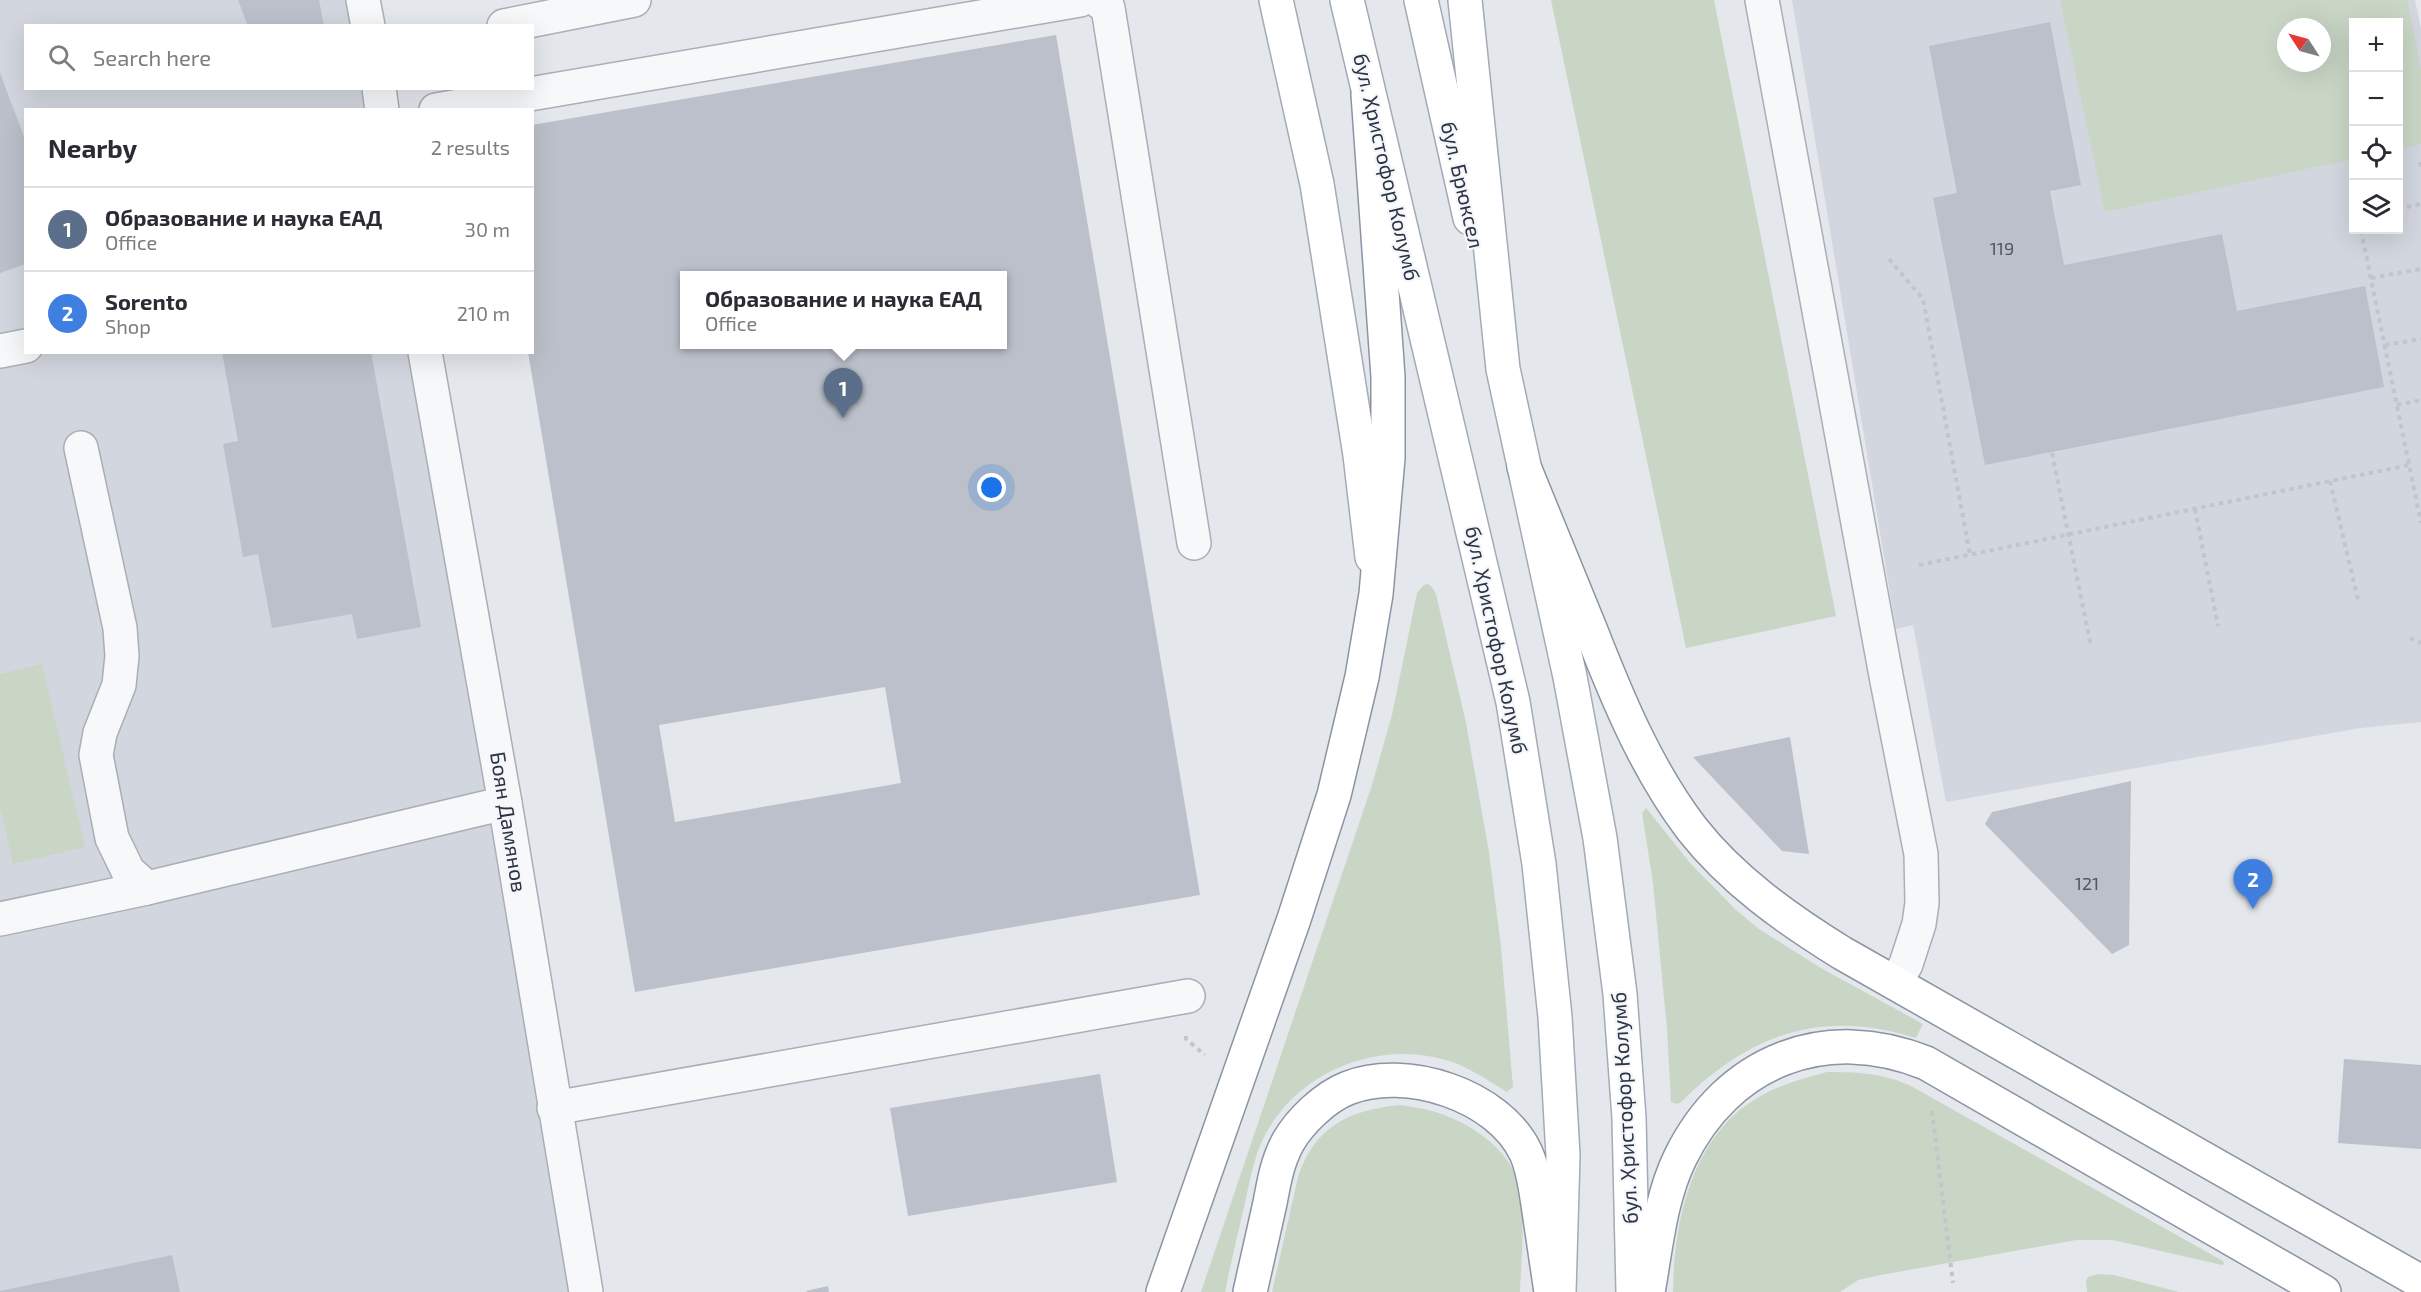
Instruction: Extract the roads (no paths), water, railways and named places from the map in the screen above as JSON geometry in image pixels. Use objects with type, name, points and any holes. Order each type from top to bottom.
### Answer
[{"type":"main road","points":[[1276,0],[1317,184],[1360,455],[1376,594]]},
{"type":"main road","name":"бул. Христофор Колумб","points":[[1347,0],[1513,702],[1537,852],[1555,1017],[1563,1155],[1559,1292]]},
{"type":"main road","name":"бул. Брюксел","points":[[1421,0],[1503,369]]},
{"type":"main road","name":"бул. Христофор Колумб","points":[[1465,0],[1503,369],[1570,677],[1603,860],[1620,994],[1628,1107],[1633,1292]]},
{"type":"main road","points":[[1163,1292],[1294,919],[1334,795],[1362,677],[1376,594],[1388,458],[1388,377],[1368,94]]},
{"type":"main road","points":[[1524,467],[1627,719],[1650,762],[1692,828],[1718,858],[1776,909],[1826,943],[2421,1282]]},
{"type":"main road","points":[[1648,1292],[1664,1208],[1679,1160],[1700,1123],[1723,1096],[1748,1075],[1780,1060],[1818,1048],[1850,1046],[1887,1050],[1926,1063],[2324,1292]]},
{"type":"main road","points":[[1250,1292],[1277,1166],[1288,1141],[1303,1122],[1324,1103],[1348,1088],[1380,1081],[1410,1080],[1440,1086],[1483,1107],[1512,1133],[1526,1152],[1533,1173],[1551,1292]]},
{"type":"street","points":[[363,0],[368,24]]},
{"type":"street","points":[[514,24],[634,0]]},
{"type":"street","points":[[448,108],[1080,0]]},
{"type":"street","points":[[1097,0],[1108,8],[1194,543]]},
{"type":"street","points":[[1762,0],[1884,670],[1921,854],[1923,903],[1919,924],[1906,964],[1896,982]]},
{"type":"street","points":[[379,90],[382,108]]},
{"type":"street","points":[[0,351],[24,346]]},
{"type":"street","name":"Боян Дамянов","points":[[425,354],[505,804],[586,1292]]},
{"type":"street","points":[[81,448],[120,628],[122,656],[118,686],[100,733],[96,754],[112,838],[128,871],[147,888]]},
{"type":"street","points":[[0,919],[147,888],[505,804]]},
{"type":"street","points":[[554,1108],[1188,996]]},
{"type":"place","name":"Образование и наука ЕАД","points":[[843,418]]},
{"type":"place","name":"Sorento","points":[[2253,909]]}]
